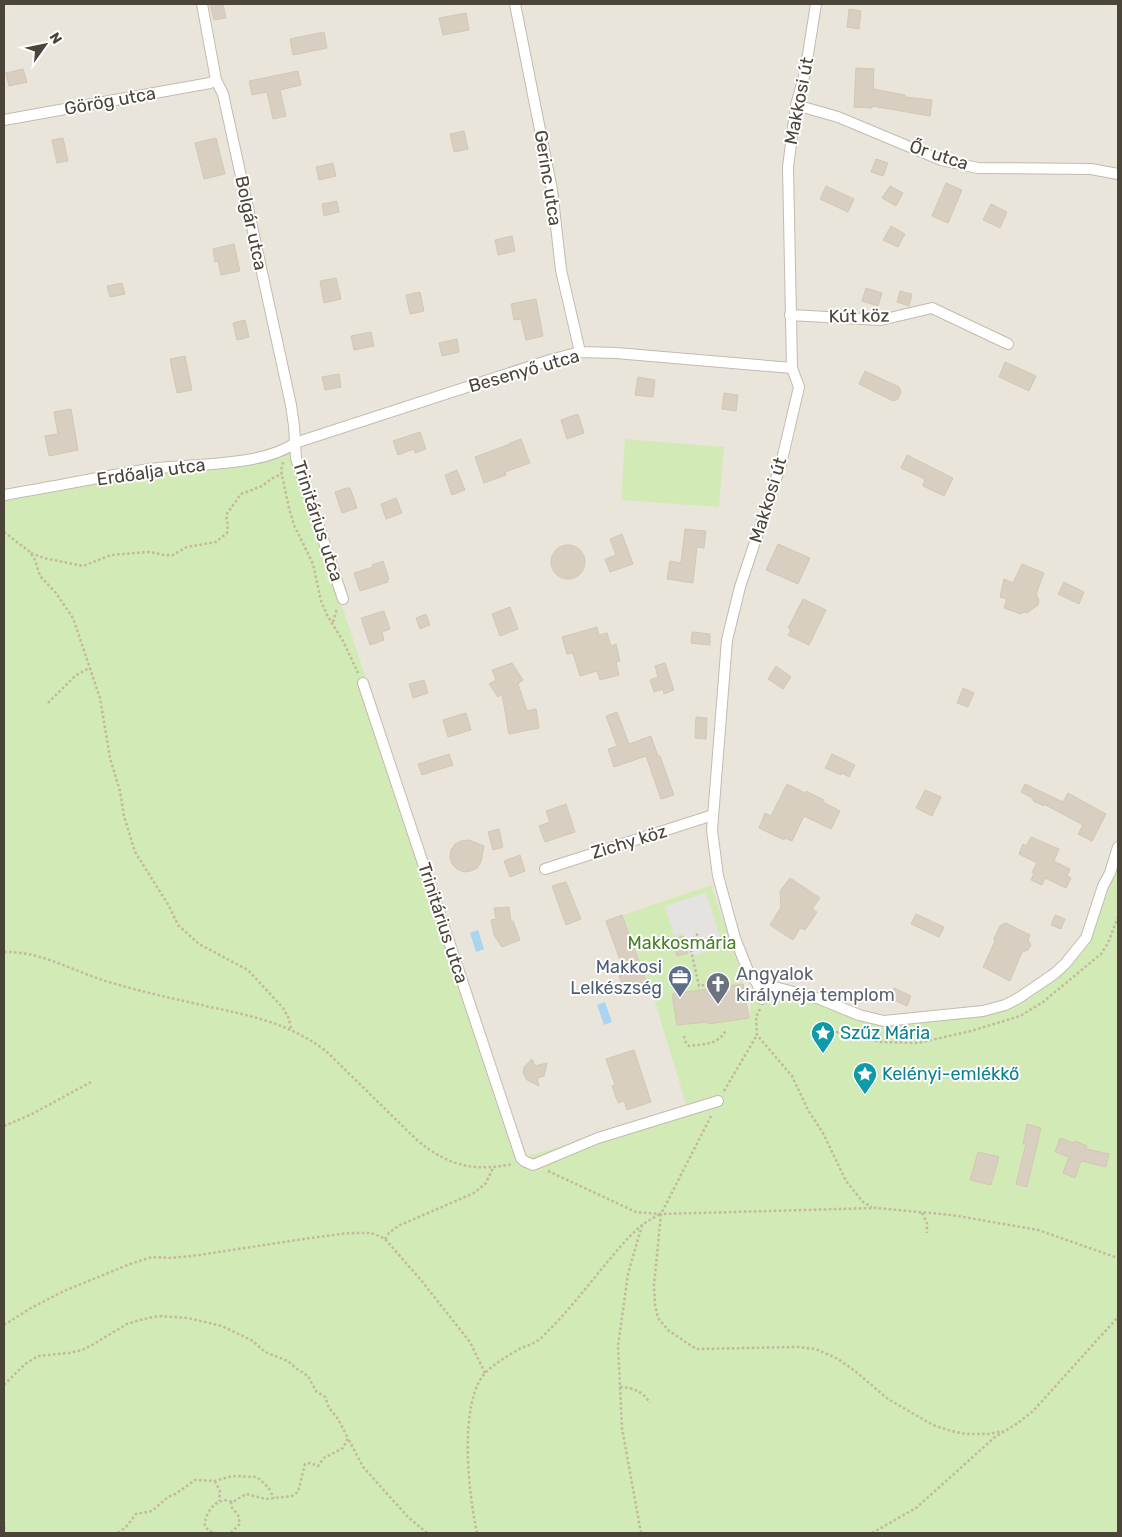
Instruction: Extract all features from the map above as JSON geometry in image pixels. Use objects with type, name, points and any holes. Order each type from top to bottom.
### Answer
[{"type":"street","name":"Bolgár utca","points":[[202,4],[216,80],[223,94],[287,387],[294,426],[290,446]]},
{"type":"street","name":"Gerinc utca","points":[[515,4],[552,190],[561,270],[580,352]]},
{"type":"street","name":"Makkosi út","points":[[760,994],[748,971],[735,938],[716,866],[712,830],[727,640],[740,587],[780,464],[798,387],[792,368],[788,167],[796,105],[805,73],[816,4]]},
{"type":"street","name":"Görög utca","points":[[4,120],[210,83],[216,80]]},
{"type":"street","name":"Őr utca","points":[[796,105],[838,118],[941,160],[978,168],[1091,169],[1118,174]]},
{"type":"street","name":"Kút köz","points":[[790,315],[881,320],[932,308],[1008,344]]},
{"type":"street","name":"Besenyő utca","points":[[290,446],[550,360],[580,352],[616,353],[792,368]]},
{"type":"street","name":"Erdőalja utca","points":[[4,495],[144,470],[256,459],[290,446]]},
{"type":"street","name":"Trinitárius utca","points":[[290,446],[299,467],[343,599]]},
{"type":"street","name":"Trinitárius utca","points":[[363,684],[518,1148],[529,1163]]},
{"type":"street","name":"Zichy köz","points":[[545,869],[713,815]]},
{"type":"street","points":[[760,994],[771,986],[820,999],[859,1015],[884,1020],[983,1011],[1005,1005],[1054,974],[1065,964],[1086,938],[1118,847]]},
{"type":"street","points":[[529,1163],[598,1138],[718,1101]]},
{"type":"path","points":[[290,446],[282,474],[292,519],[313,564],[321,601],[327,615],[343,641],[363,684]]},
{"type":"path","points":[[4,532],[30,552],[44,558],[80,567],[111,555],[149,552],[173,555],[187,547],[220,540],[227,533],[226,515],[241,494],[262,486],[271,478],[282,474]]},
{"type":"path","points":[[30,552],[35,560],[40,576],[60,597],[73,618],[103,710],[103,721],[110,758],[118,783],[128,833],[135,852],[169,906],[178,925],[199,944],[248,970],[284,1008],[291,1029]]},
{"type":"path","points":[[48,703],[75,676],[89,668]]},
{"type":"path","points":[[698,934],[689,942],[700,990]]},
{"type":"path","points":[[4,952],[36,955],[107,981],[256,1017],[291,1029],[310,1039],[326,1051],[418,1141],[432,1152],[453,1163],[493,1168],[529,1163],[636,1212],[661,1214],[876,1208],[965,1217],[1038,1230],[1118,1258]]},
{"type":"path","points":[[699,986],[720,982]]},
{"type":"path","points":[[760,994],[761,1006],[756,1017],[757,1035],[753,1044],[718,1101],[661,1214],[654,1285],[658,1318],[668,1330],[696,1348],[798,1347],[816,1349],[838,1359],[888,1399],[933,1425],[966,1434],[989,1434],[1003,1431]]},
{"type":"path","points":[[684,1036],[689,1046],[705,1044],[720,1039],[726,1030]]},
{"type":"path","points":[[757,1035],[792,1076],[808,1110],[823,1133],[842,1174],[852,1190],[863,1202],[876,1208]]},
{"type":"path","points":[[4,1126],[32,1114],[91,1082]]},
{"type":"path","points":[[385,1240],[389,1233],[398,1226],[474,1193],[486,1183],[493,1168]]},
{"type":"path","points":[[922,1213],[927,1223],[927,1232]]},
{"type":"path","points":[[477,1533],[471,1506],[468,1430],[471,1403],[476,1386],[485,1373],[499,1361],[542,1338],[620,1246],[643,1224],[661,1214]]},
{"type":"path","points":[[641,1533],[622,1428],[618,1346],[628,1274],[643,1224]]},
{"type":"path","points":[[4,1325],[64,1291],[152,1257],[172,1258],[198,1255],[349,1233],[375,1234],[385,1240],[411,1267],[461,1330],[477,1353],[485,1373]]},
{"type":"path","points":[[4,1385],[38,1356],[82,1350],[127,1324],[158,1316],[188,1318],[232,1330],[242,1337],[253,1341],[262,1350],[284,1358],[305,1373],[316,1390],[325,1397],[328,1408],[338,1419],[363,1467],[408,1517],[426,1533]]},
{"type":"path","points":[[872,1533],[916,1508],[1003,1431],[1026,1417],[1044,1401],[1118,1317]]},
{"type":"path","points":[[620,1387],[633,1388],[645,1396],[650,1403]]},
{"type":"path","points":[[219,1501],[231,1502],[246,1494],[266,1499],[295,1495],[300,1488],[305,1464],[318,1466],[324,1458],[343,1448],[348,1438]]},
{"type":"path","points":[[118,1533],[126,1528],[136,1514],[152,1510],[168,1497],[192,1482],[199,1480],[215,1481],[232,1476],[257,1478],[268,1486],[274,1498]]},
{"type":"path","points":[[213,1533],[205,1527],[205,1519],[219,1501],[220,1491],[215,1481]]},
{"type":"path","points":[[231,1502],[232,1508],[238,1515],[240,1524],[231,1533]]},
{"type":"path","points":[[4,1522],[5,1533]]},
{"type":"shaded area","points":[[4,4],[1118,4],[1118,855],[1083,953],[1043,987],[984,1015],[878,1025],[769,982],[753,988],[745,1048],[714,1099],[525,1157],[286,449],[4,495]]},
{"type":"shaded area","points":[[706,893],[723,946],[690,957],[683,933],[674,936],[665,906]]},
{"type":"green space","points":[[625,439],[724,447],[719,507],[621,500]]},
{"type":"green space","name":"Makkosmária","points":[[295,443],[340,600],[525,1157],[687,1107],[654,999],[623,915],[711,885],[740,970],[749,1017],[753,988],[769,982],[878,1025],[984,1015],[1043,987],[1083,953],[1118,855],[1118,1533],[4,1533],[4,495],[144,470],[240,461]]},
{"type":"water","points":[[478,930],[484,949],[476,952],[470,933]]},
{"type":"water","points":[[605,1002],[612,1022],[604,1025],[597,1005]]},
{"type":"building","points":[[210,4],[223,4],[226,18],[214,20]]},
{"type":"building","points":[[849,9],[861,11],[859,29],[847,27]]},
{"type":"building","points":[[466,13],[469,30],[443,35],[439,18]]},
{"type":"building","points":[[324,32],[327,48],[293,55],[290,39]]},
{"type":"building","points":[[856,68],[874,69],[873,89],[905,95],[905,97],[932,100],[930,116],[872,106],[872,108],[854,107]]},
{"type":"building","points":[[23,69],[27,82],[9,86],[6,73]]},
{"type":"building","points":[[298,71],[301,85],[280,90],[286,116],[273,119],[267,92],[252,95],[249,81]]},
{"type":"building","points":[[464,131],[468,149],[454,152],[450,134]]},
{"type":"building","points":[[63,138],[68,161],[57,163],[52,140]]},
{"type":"building","points":[[216,138],[225,174],[204,179],[195,143]]},
{"type":"building","points":[[876,159],[888,163],[883,176],[871,172]]},
{"type":"building","points":[[333,163],[336,176],[319,180],[316,167]]},
{"type":"building","points":[[946,183],[962,190],[948,223],[932,216]]},
{"type":"building","points":[[826,186],[854,199],[848,212],[820,199]]},
{"type":"building","points":[[890,186],[903,193],[896,206],[882,198]]},
{"type":"building","points":[[337,201],[339,212],[324,216],[322,204]]},
{"type":"building","points":[[991,204],[1007,212],[1000,228],[983,220]]},
{"type":"building","points":[[891,226],[905,234],[898,247],[883,240]]},
{"type":"building","points":[[512,236],[515,251],[498,255],[495,240]]},
{"type":"building","points":[[234,244],[240,271],[221,275],[218,261],[215,262],[213,249]]},
{"type":"building","points":[[336,278],[341,299],[324,303],[320,281]]},
{"type":"building","points":[[122,283],[125,294],[110,297],[107,286]]},
{"type":"building","points":[[866,288],[882,293],[878,306],[862,301]]},
{"type":"building","points":[[900,291],[912,294],[909,306],[897,302]]},
{"type":"building","points":[[420,292],[424,311],[410,314],[406,295]]},
{"type":"building","points":[[536,299],[543,336],[526,340],[521,319],[514,320],[511,304]]},
{"type":"building","points":[[245,320],[249,337],[237,340],[233,323]]},
{"type":"building","points":[[371,332],[374,346],[354,350],[351,336]]},
{"type":"building","points":[[457,339],[459,352],[442,356],[439,343]]},
{"type":"building","points":[[185,356],[192,390],[177,393],[170,359]]},
{"type":"building","points":[[1005,362],[1036,376],[1029,391],[999,377]]},
{"type":"building","points":[[865,371],[899,387],[901,392],[898,399],[893,401],[859,384]]},
{"type":"building","points":[[339,374],[341,387],[325,390],[322,377]]},
{"type":"building","points":[[638,377],[655,380],[653,397],[635,395]]},
{"type":"building","points":[[724,393],[738,395],[736,411],[722,409]]},
{"type":"building","points":[[71,409],[78,450],[49,456],[45,436],[58,434],[54,412]]},
{"type":"building","points":[[578,414],[584,433],[567,439],[561,420]]},
{"type":"building","points":[[420,432],[426,449],[415,453],[414,449],[398,455],[393,441]]},
{"type":"building","points":[[521,439],[530,463],[505,472],[506,475],[484,483],[475,457]]},
{"type":"building","points":[[907,455],[953,478],[944,496],[923,486],[925,479],[901,468]]},
{"type":"building","points":[[457,470],[465,490],[452,495],[445,475]]},
{"type":"building","points":[[350,488],[357,508],[342,513],[335,492]]},
{"type":"building","points":[[396,498],[402,513],[386,519],[381,504]]},
{"type":"building","points":[[685,529],[706,531],[704,548],[697,547],[693,583],[667,579],[670,561],[681,563]]},
{"type":"building","points":[[622,534],[633,564],[610,572],[605,559],[616,555],[610,539]]},
{"type":"building","points":[[778,544],[810,558],[798,584],[766,570]]},
{"type":"building","points":[[568,545],[580,550],[585,562],[580,574],[568,579],[556,574],[551,562],[556,550]]},
{"type":"building","points":[[383,561],[389,579],[387,580],[388,582],[360,591],[354,573],[373,567],[372,565]]},
{"type":"building","points":[[1022,564],[1044,573],[1036,594],[1039,600],[1038,605],[1027,613],[1021,614],[1004,608],[1007,599],[1000,597],[1004,579],[1013,583]]},
{"type":"building","points":[[1064,582],[1084,592],[1079,604],[1058,594]]},
{"type":"building","points":[[803,599],[826,610],[809,645],[788,635],[791,630],[788,628]]},
{"type":"building","points":[[510,607],[518,629],[500,636],[492,614]]},
{"type":"building","points":[[384,611],[390,629],[382,632],[384,640],[370,645],[361,618]]},
{"type":"building","points":[[426,614],[430,625],[420,629],[416,618]]},
{"type":"building","points":[[597,627],[599,635],[607,633],[611,646],[616,644],[620,661],[616,662],[619,675],[600,680],[597,671],[580,676],[573,653],[567,654],[562,637]]},
{"type":"building","points":[[692,632],[710,634],[710,645],[691,643]]},
{"type":"building","points":[[512,663],[523,680],[518,684],[527,711],[536,709],[539,728],[509,734],[502,694],[498,697],[489,684],[496,680],[492,670]]},
{"type":"building","points":[[665,663],[674,690],[664,694],[663,689],[654,692],[650,680],[658,677],[655,666]]},
{"type":"building","points":[[776,666],[791,677],[783,689],[768,679]]},
{"type":"building","points":[[424,680],[428,693],[413,698],[409,684]]},
{"type":"building","points":[[963,688],[974,693],[968,707],[957,703]]},
{"type":"building","points":[[617,712],[629,744],[651,736],[674,795],[661,799],[646,756],[614,767],[608,749],[617,746],[606,716]]},
{"type":"building","points":[[466,713],[471,730],[448,737],[443,720]]},
{"type":"building","points":[[696,717],[707,718],[706,739],[695,738]]},
{"type":"building","points":[[449,754],[453,765],[422,775],[418,764]]},
{"type":"building","points":[[832,754],[855,765],[849,777],[825,768]]},
{"type":"building","points":[[787,784],[824,800],[823,802],[840,811],[831,829],[804,816],[792,841],[785,838],[784,840],[759,828],[765,813],[771,816]]},
{"type":"building","points":[[1025,784],[1063,802],[1068,793],[1106,814],[1092,841],[1078,834],[1083,825],[1044,804],[1044,806],[1033,801],[1034,799],[1021,792]]},
{"type":"building","points":[[925,790],[941,797],[932,816],[916,808]]},
{"type":"building","points":[[566,804],[575,832],[545,842],[539,826],[550,822],[546,811]]},
{"type":"building","points":[[499,829],[503,847],[493,850],[488,832]]},
{"type":"building","points":[[1031,837],[1059,849],[1054,861],[1070,869],[1067,876],[1071,878],[1066,888],[1045,878],[1042,885],[1031,880],[1034,873],[1032,872],[1037,863],[1019,854],[1023,844],[1026,846]]},
{"type":"building","points":[[469,840],[484,846],[481,862],[477,868],[464,872],[452,864],[451,850],[455,844]]},
{"type":"building","points":[[520,855],[525,871],[510,877],[504,861]]},
{"type":"building","points":[[790,878],[820,898],[812,909],[817,912],[805,930],[800,928],[793,940],[770,925],[781,907],[780,891]]},
{"type":"building","points":[[566,882],[581,919],[566,925],[552,886]]},
{"type":"building","points":[[509,907],[511,921],[513,921],[520,940],[502,947],[494,935],[491,920],[496,919],[494,908]]},
{"type":"building","points":[[916,914],[944,927],[939,937],[911,924]]},
{"type":"building","points":[[622,915],[647,983],[630,989],[630,987],[624,989],[619,976],[625,974],[606,921]]},
{"type":"building","points":[[1055,915],[1065,919],[1061,929],[1051,925]]},
{"type":"building","points":[[1006,923],[1030,935],[1028,940],[1031,945],[1028,950],[1022,952],[1010,981],[983,967],[1000,926]]},
{"type":"building","points":[[683,936],[688,953],[677,956],[672,940]]},
{"type":"building","name":"Angyalok királynéja templom","points":[[743,984],[749,1018],[708,1024],[708,1022],[677,1025],[672,994]]},
{"type":"building","points":[[894,988],[911,996],[907,1006],[890,998]]},
{"type":"building","points":[[634,1050],[651,1102],[627,1110],[624,1101],[618,1103],[612,1086],[615,1085],[606,1059]]},
{"type":"building","points":[[532,1059],[535,1066],[547,1063],[544,1076],[537,1078],[539,1086],[527,1080],[523,1073],[524,1067]]},
{"type":"building","points":[[1027,1124],[1041,1128],[1027,1187],[1016,1184],[1026,1144],[1023,1144]]},
{"type":"building","points":[[1060,1138],[1087,1146],[1086,1149],[1109,1154],[1106,1167],[1081,1161],[1075,1178],[1063,1173],[1069,1157],[1055,1152]]},
{"type":"building","points":[[978,1152],[999,1157],[991,1185],[970,1180]]},
{"type":"place","name":"Makkosi Lelkészség","points":[[680,998]]},
{"type":"place","name":"Angyalok királynéja templom","points":[[718,1005]]},
{"type":"place","name":"Szűz Mária","points":[[823,1054]]},
{"type":"place","name":"Kelényi-emlékkő","points":[[865,1095]]}]
